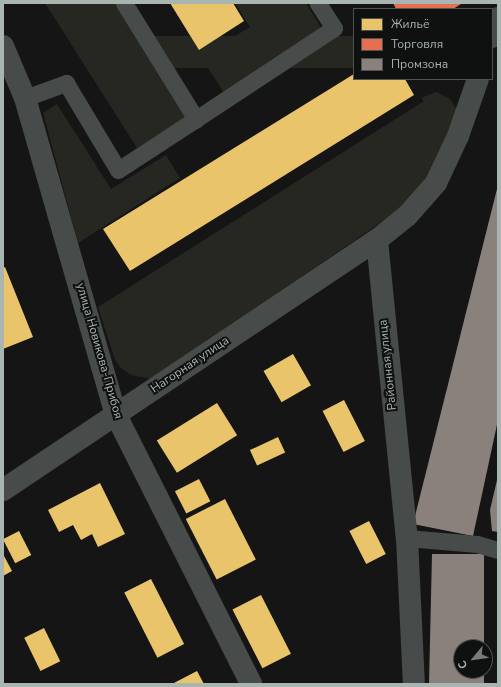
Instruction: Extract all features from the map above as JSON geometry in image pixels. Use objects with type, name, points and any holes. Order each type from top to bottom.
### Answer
[{"type":"street","points":[[493,34],[498,18]]},
{"type":"street","name":"улица Новикова-Прибоя","points":[[3,46],[24,98],[116,415],[251,684]]},
{"type":"street","points":[[377,240],[407,216],[436,183],[458,136],[478,80]]},
{"type":"street","name":"Нагорная улица","points":[[3,490],[377,240]]},
{"type":"street","name":"Районная улица","points":[[377,240],[407,538],[414,684]]},
{"type":"lane","points":[[124,3],[196,119]]},
{"type":"lane","points":[[24,98],[66,83],[118,170],[334,28],[318,3]]},
{"type":"lane","points":[[407,538],[477,544],[498,550]]},
{"type":"shaded area","points":[[45,3],[118,3],[189,116],[137,148]]},
{"type":"shaded area","points":[[235,3],[306,3],[323,31],[224,93],[201,57],[250,27]]},
{"type":"shaded area","points":[[146,36],[353,36],[353,68],[146,68]]},
{"type":"shaded area","points":[[436,92],[450,99],[459,113],[425,186],[393,214],[152,379],[131,375],[121,368],[115,360],[98,307],[424,101],[421,98]]},
{"type":"shaded area","points":[[57,104],[111,189],[166,155],[180,178],[78,243],[43,113]]},
{"type":"building: Жильё","points":[[170,3],[233,3],[244,21],[199,50]]},
{"type":"building: Жильё","points":[[353,75],[353,80],[406,80],[414,95],[130,271],[103,229]]},
{"type":"building: Жильё","points":[[5,267],[33,337],[3,349],[3,268]]},
{"type":"building: Жильё","points":[[293,354],[311,385],[282,402],[264,371]]},
{"type":"building: Жильё","points":[[344,400],[365,441],[343,452],[323,411]]},
{"type":"building: Жильё","points":[[217,403],[237,435],[177,473],[157,441]]},
{"type":"building: Жильё","points":[[278,437],[285,452],[257,466],[250,450]]},
{"type":"building: Жильё","points":[[199,479],[210,501],[186,514],[175,491]]},
{"type":"building: Жильё","points":[[100,483],[125,534],[98,547],[92,534],[81,540],[73,525],[59,532],[48,510]]},
{"type":"building: Жильё","points":[[225,499],[256,560],[217,580],[186,519]]},
{"type":"building: Жильё","points":[[369,521],[386,554],[366,564],[349,531]]},
{"type":"building: Жильё","points":[[19,531],[31,555],[15,563],[3,539]]},
{"type":"building: Жильё","points":[[3,554],[12,571],[3,576]]},
{"type":"building: Жильё","points":[[151,579],[184,644],[157,658],[124,593]]},
{"type":"building: Жильё","points":[[261,595],[291,654],[262,668],[232,610]]},
{"type":"building: Жильё","points":[[44,628],[60,661],[40,671],[24,638]]},
{"type":"building: Жильё","points":[[197,671],[204,684],[172,684]]},
{"type":"building: Торговля","points":[[393,3],[461,3],[455,8],[396,8]]},
{"type":"building: Промзона","points":[[498,185],[498,420],[473,536],[413,524]]},
{"type":"building: Промзона","points":[[497,480],[498,532],[492,531],[490,510]]},
{"type":"building: Промзона","points":[[432,554],[484,554],[484,639],[453,639],[453,679],[484,679],[484,684],[429,684]]}]
